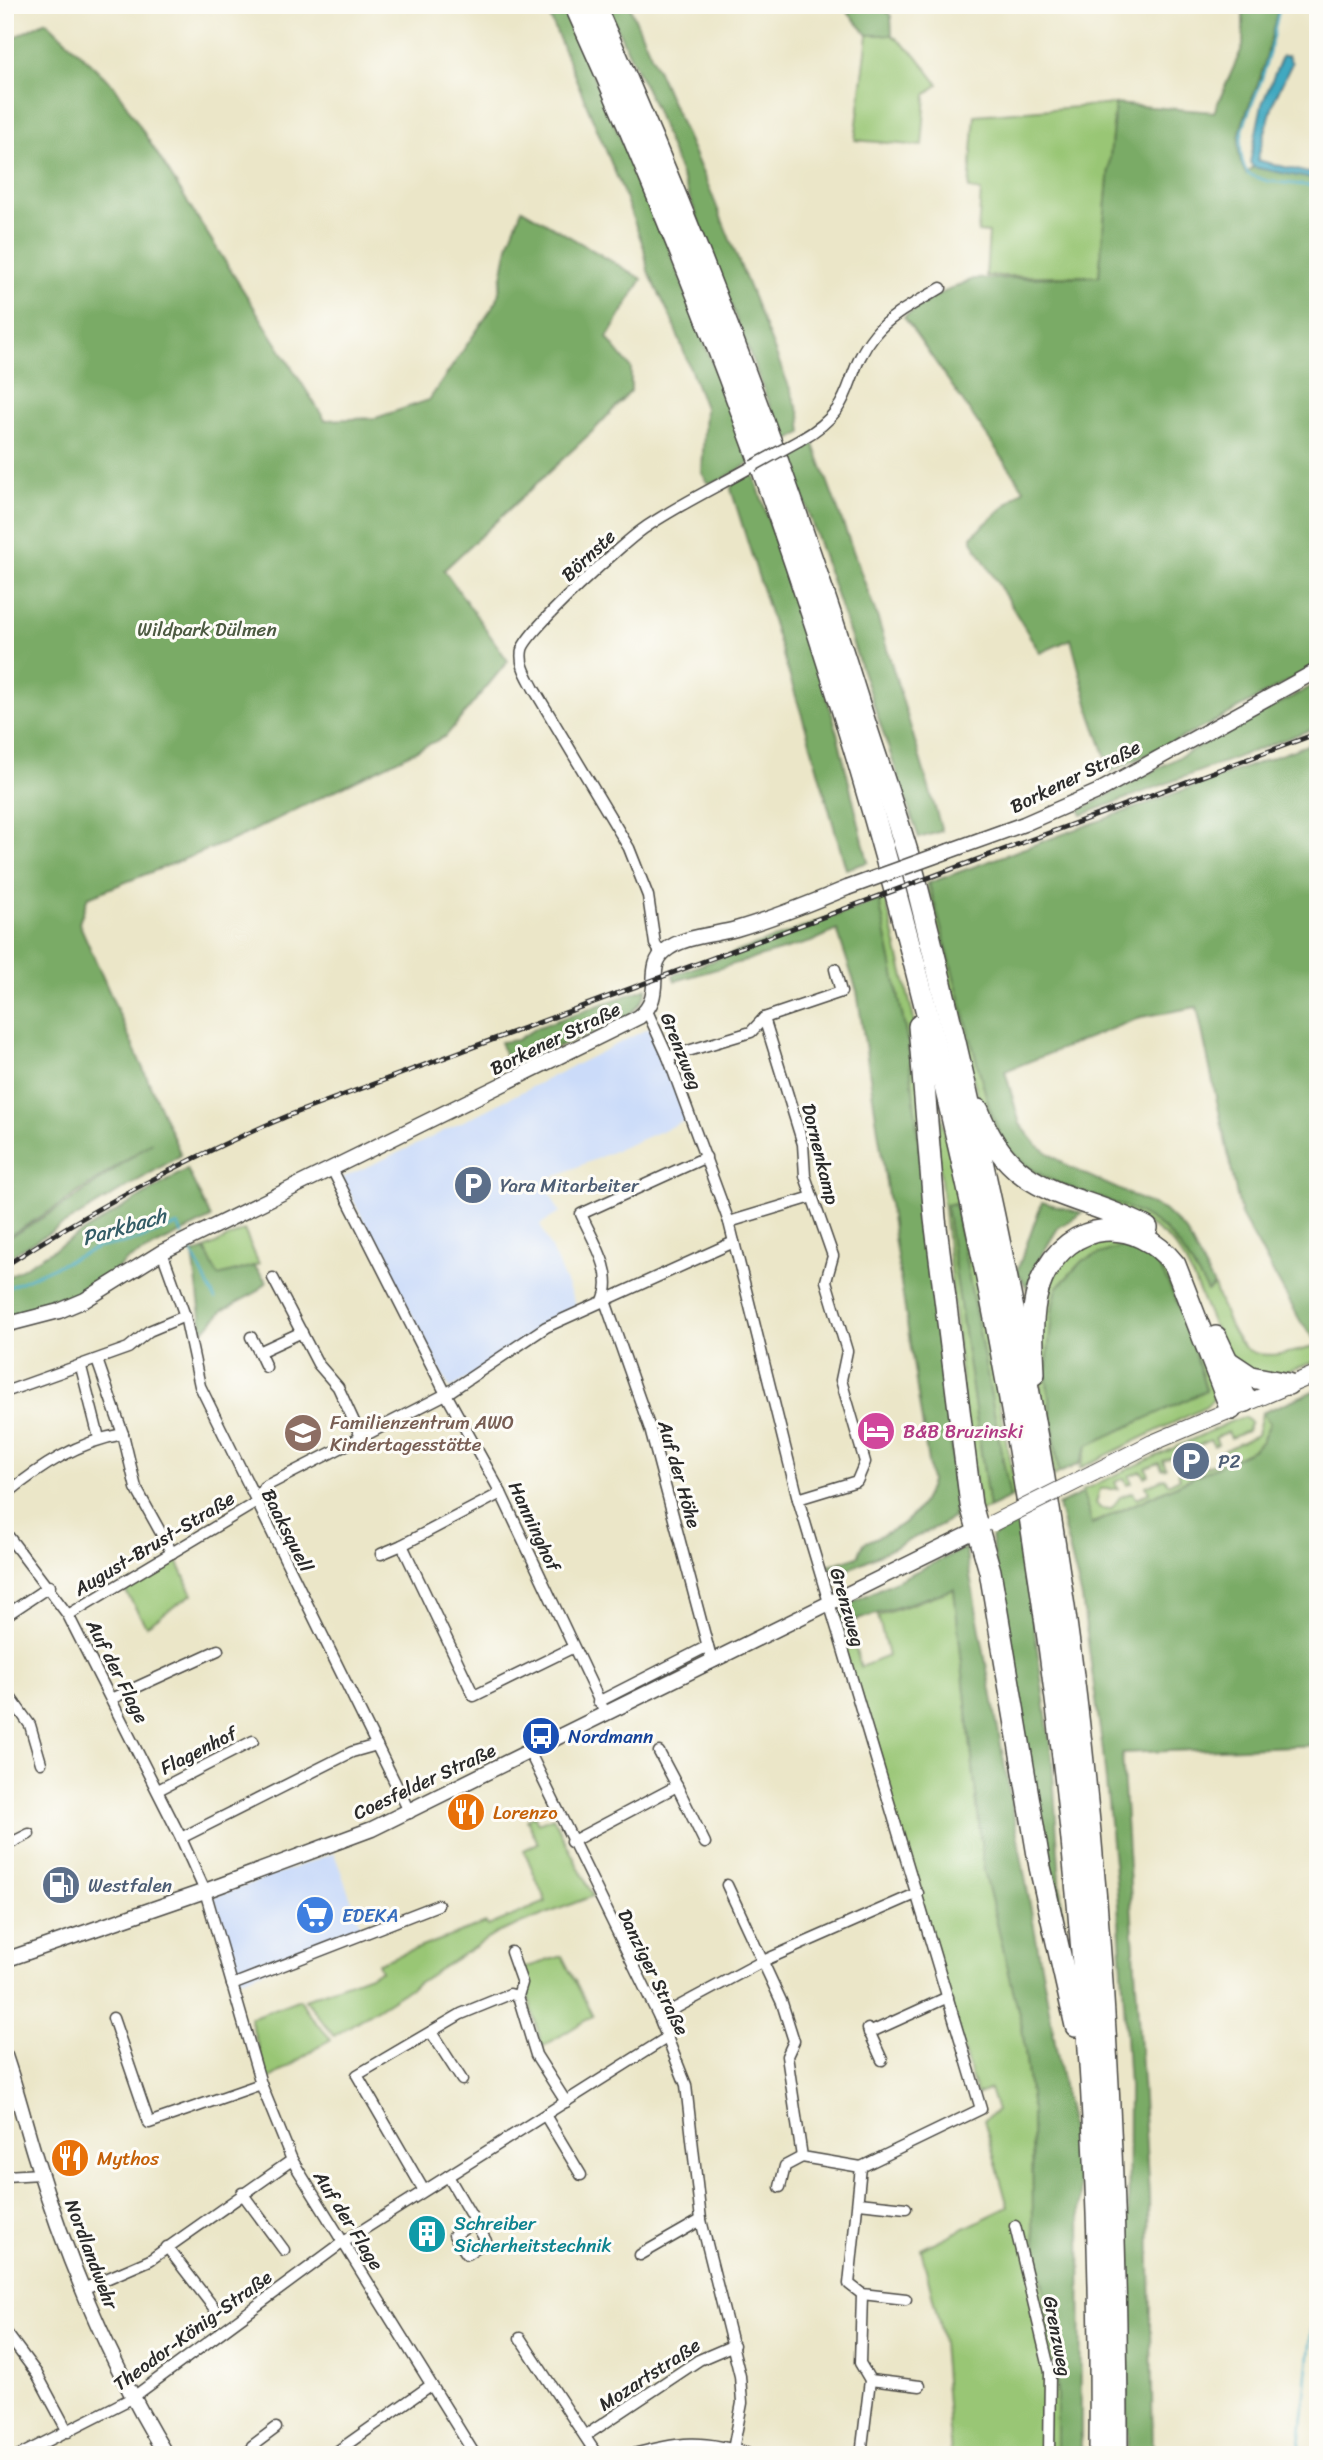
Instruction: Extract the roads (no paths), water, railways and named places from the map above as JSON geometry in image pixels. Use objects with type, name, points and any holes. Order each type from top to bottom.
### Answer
[{"type":"highway","points":[[575,5],[679,247],[751,435],[816,622],[909,937],[955,1124],[993,1307],[1040,1582],[1077,1890],[1099,2295],[1100,2455]]},
{"type":"highway","points":[[594,5],[696,242],[798,512],[919,893],[999,1246],[1042,1467],[1076,1701],[1093,1882],[1112,2169],[1117,2455]]},
{"type":"highway","points":[[909,937],[910,985],[922,1042],[935,1219],[971,1505],[985,1527],[985,1544],[1040,1867],[1076,2028],[1092,2136]]},
{"type":"highway","points":[[953,1044],[981,1118],[997,1151],[1023,1177],[1055,1194],[1122,1216],[1152,1231],[1167,1244],[1182,1265],[1230,1363],[1238,1405]]},
{"type":"highway","points":[[1042,1467],[1034,1373],[1036,1299],[1041,1281],[1059,1252],[1071,1241],[1088,1234],[1109,1230],[1132,1233],[1162,1249],[1175,1265],[1238,1405]]},
{"type":"highway","points":[[1230,1363],[1251,1377],[1288,1384]]},
{"type":"main road","points":[[985,1527],[1238,1405],[1318,1373]]},
{"type":"street","name":"Börnste","points":[[661,954],[655,944],[648,896],[629,848],[534,689],[523,667],[522,648],[552,612],[645,527],[822,428],[841,408],[859,359],[876,332],[905,309],[941,288]]},
{"type":"street","name":"Borkener Straße","points":[[5,1325],[60,1311],[85,1300],[162,1252],[628,1023],[647,1011],[656,990],[656,967],[661,954],[675,944],[764,920],[1024,824],[1097,792],[1318,670]]},
{"type":"street","points":[[668,1057],[751,1032],[764,1018],[841,992],[835,969]]},
{"type":"street","name":"Grenzweg","points":[[647,1011],[668,1057],[729,1222],[798,1499],[981,2109],[861,2167]]},
{"type":"street","name":"Dornenkamp","points":[[764,1018],[803,1144],[805,1176],[833,1256],[826,1281],[847,1351],[841,1380],[865,1462],[857,1481],[798,1499]]},
{"type":"street","points":[[604,1298],[610,1286],[607,1274],[581,1214],[706,1157]]},
{"type":"street","name":"Hanninghof","points":[[332,1169],[446,1394],[501,1493],[606,1715]]},
{"type":"street","points":[[729,1222],[812,1197]]},
{"type":"street","name":"August-Brust-Straße","points":[[68,1615],[255,1503],[264,1486],[362,1439],[446,1394],[546,1327],[604,1298],[734,1242]]},
{"type":"street","name":"Baaksquell","points":[[162,1252],[184,1316],[200,1386],[255,1503],[410,1813]]},
{"type":"street","points":[[273,1278],[318,1364],[338,1387],[362,1439]]},
{"type":"street","name":"Auf der Höhe","points":[[604,1298],[650,1429],[712,1662]]},
{"type":"street","points":[[5,1392],[128,1348],[149,1331],[184,1316]]},
{"type":"street","points":[[259,1353],[302,1332]]},
{"type":"street","points":[[251,1337],[266,1367]]},
{"type":"street","points":[[97,1360],[123,1434],[136,1488],[172,1553]]},
{"type":"street","points":[[81,1367],[99,1438]]},
{"type":"street","points":[[5,1495],[43,1464],[99,1438],[123,1434]]},
{"type":"street","points":[[381,1554],[501,1493]]},
{"type":"street","name":"Coesfelder Straße","points":[[5,1960],[333,1845],[410,1813],[985,1527]]},
{"type":"street","name":"Auf der Flage","points":[[5,1532],[50,1586],[68,1615],[113,1698],[181,1838],[205,1891],[261,2084],[292,2160],[475,2455]]},
{"type":"street","points":[[402,1545],[474,1696],[572,1648]]},
{"type":"street","points":[[5,1616],[50,1586]]},
{"type":"street","points":[[598,1702],[708,1646]]},
{"type":"street","points":[[113,1698],[218,1650]]},
{"type":"street","points":[[5,1690],[30,1725],[41,1763]]},
{"type":"street","name":"Flagenhof","points":[[158,1790],[253,1741]]},
{"type":"street","points":[[181,1838],[352,1752],[377,1745]]},
{"type":"street","points":[[659,1752],[705,1843]]},
{"type":"street","name":"Danziger Straße","points":[[530,1753],[571,1842],[659,2017],[686,2085],[701,2220],[734,2345],[742,2403],[733,2452]]},
{"type":"street","points":[[571,1842],[677,1786]]},
{"type":"street","points":[[5,1846],[29,1834]]},
{"type":"street","points":[[727,1885],[782,2003],[794,2041],[787,2056],[802,2157]]},
{"type":"street","points":[[659,2017],[763,1961],[918,1894]]},
{"type":"street","points":[[232,1984],[438,1905]]},
{"type":"street","points":[[511,1952],[522,1983],[518,1996],[536,2055],[566,2102]]},
{"type":"street","points":[[423,2189],[357,2075],[461,2014],[499,1997],[510,1994],[518,1996]]},
{"type":"street","points":[[882,2060],[869,2031],[948,1997]]},
{"type":"street","points":[[113,2018],[149,2123],[261,2084]]},
{"type":"street","points":[[431,2032],[462,2080]]},
{"type":"street","name":"Theodor-König-Straße","points":[[20,2455],[132,2398],[342,2244],[423,2189],[448,2176],[667,2037]]},
{"type":"street","name":"Nordlandwehr","points":[[5,2056],[41,2174],[83,2289],[132,2398],[166,2455]]},
{"type":"street","points":[[545,2115],[581,2175]]},
{"type":"street","points":[[780,2187],[785,2166],[802,2157],[861,2167],[849,2284],[862,2294],[906,2299]]},
{"type":"street","points":[[83,2289],[150,2260],[292,2160]]},
{"type":"street","points":[[5,2176],[41,2174]]},
{"type":"street","points":[[448,2176],[474,2223]]},
{"type":"street","points":[[242,2193],[284,2250]]},
{"type":"street","points":[[859,2203],[906,2208]]},
{"type":"street","points":[[640,2255],[701,2220]]},
{"type":"street","name":"Grenzweg","points":[[1015,2226],[1050,2372],[1049,2455]]},
{"type":"street","points":[[167,2247],[214,2308]]},
{"type":"street","points":[[861,2455],[870,2380],[860,2364],[862,2294]]},
{"type":"street","points":[[5,2331],[37,2374],[68,2432]]},
{"type":"street","points":[[520,2338],[597,2455]]},
{"type":"street","name":"Mozartstraße","points":[[585,2436],[699,2360],[734,2345]]},
{"type":"street","points":[[870,2380],[920,2386]]},
{"type":"street","points":[[332,2455],[431,2385]]},
{"type":"street","points":[[259,2455],[252,2446],[276,2428]]},
{"type":"street","points":[[629,2455],[691,2441],[714,2442],[733,2452],[753,2455]]},
{"type":"water","points":[[1282,56],[1288,56],[1292,63],[1275,98],[1257,160],[1308,173],[1318,169],[1318,180],[1253,167],[1250,162],[1262,104]]},
{"type":"waterway","points":[[1280,5],[1263,75],[1242,136],[1243,161],[1248,174],[1267,181],[1312,186]]},
{"type":"waterway","name":"Parkbach","points":[[5,1289],[97,1248],[137,1240],[178,1225],[183,1236]]},
{"type":"waterway","name":"Parkbach","points":[[188,1245],[215,1299]]},
{"type":"waterway","points":[[1299,2455],[1318,2265]]},
{"type":"railway","points":[[5,1266],[144,1184],[290,1115],[1318,733]]},
{"type":"place","name":"Yara Mitarbeiter","points":[[473,1185]]},
{"type":"place","name":"B&B Bruzinski","points":[[876,1431]]},
{"type":"place","name":"Familienzentrum AWO Kindertagesstätte","points":[[303,1433]]},
{"type":"place","name":"P2","points":[[1191,1461]]},
{"type":"place","name":"Nordmann","points":[[541,1736]]},
{"type":"place","name":"Lorenzo","points":[[466,1812]]},
{"type":"place","name":"Westfalen","points":[[61,1885]]},
{"type":"place","name":"EDEKA","points":[[315,1915]]},
{"type":"place","name":"Mythos","points":[[70,2158]]},
{"type":"place","name":"Schreiber Sicherheitstechnik","points":[[427,2234]]},
{"type":"park label","name":"Wildpark Dülmen","points":[[207,629]]}]
